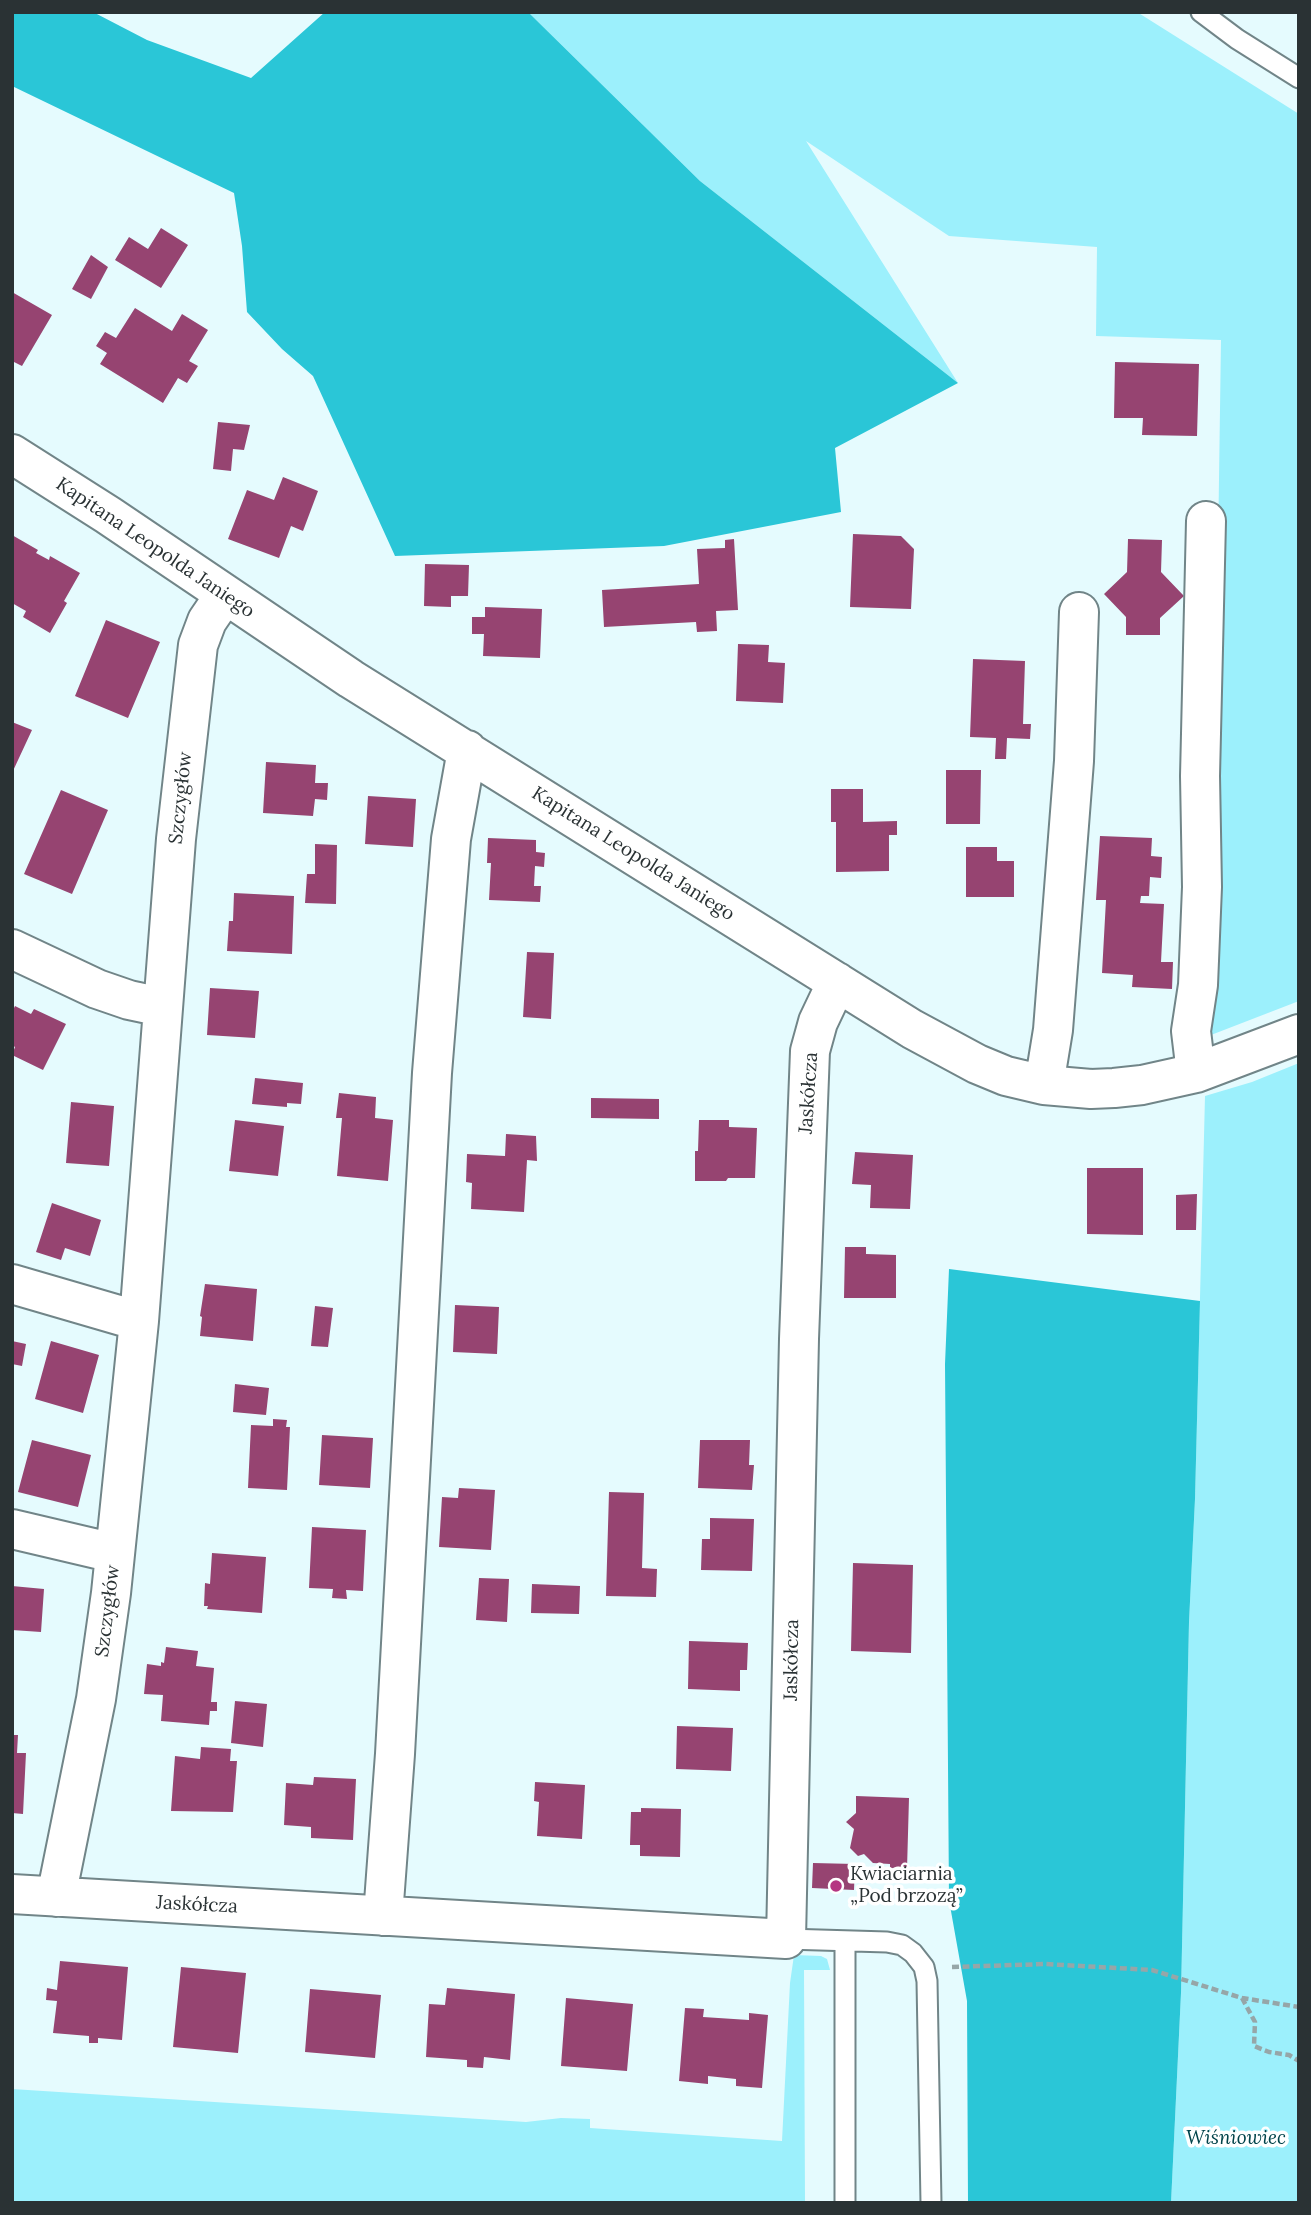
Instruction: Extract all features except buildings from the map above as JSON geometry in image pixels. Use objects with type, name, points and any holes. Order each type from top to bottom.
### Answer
[{"type":"street","name":"Kapitana Leopolda Janiego","points":[[12,454],[108,515],[224,596],[351,679],[912,1029],[977,1063],[1006,1076],[1044,1085],[1114,1088],[1196,1073],[1299,1034]]},
{"type":"street","points":[[1196,1073],[1191,1031],[1198,985],[1202,887],[1200,776],[1206,521]]},
{"type":"street","name":"Szczygłów","points":[[56,1897],[96,1699],[105,1640],[139,1321],[176,839],[198,645],[207,621],[224,596]]},
{"type":"street","points":[[1044,1085],[1053,1030],[1074,761],[1079,612]]},
{"type":"street","points":[[383,1916],[396,1741],[432,1073],[451,839],[467,750]]},
{"type":"street","points":[[12,949],[97,989],[162,1007]]},
{"type":"street","name":"Jaskółcza","points":[[12,1894],[786,1939],[799,1339],[810,1051],[818,1022],[837,982]]},
{"type":"street","points":[[12,1284],[139,1321]]},
{"type":"street","points":[[12,1529],[114,1553]]},
{"type":"lane","points":[[1201,12],[1237,39],[1299,78]]},
{"type":"lane","points":[[786,1939],[902,1945],[913,1953],[924,1967],[927,1981],[931,2203]]},
{"type":"lane","points":[[845,1941],[845,2203]]},
{"type":"path","points":[[924,1967],[1045,1964],[1152,1970],[1241,1998],[1299,2007]]},
{"type":"path","points":[[1241,1998],[1255,2022],[1254,2046],[1299,2060]]},
{"type":"green space","points":[[528,12],[1137,12],[1299,114],[1299,1001],[1211,1035],[1221,340],[1096,336],[1097,247],[949,236],[806,141],[958,383],[700,181]]},
{"type":"green space","name":"Wiśniowiec","points":[[1299,1063],[1299,2203],[1171,2203],[1181,1993],[1205,1096],[1252,1082]]},
{"type":"green space","points":[[794,1955],[821,1956],[827,1959],[830,1970],[804,1970],[805,2203],[12,2203],[12,2089],[526,2122],[561,2118],[590,2119],[590,2128],[782,2141],[790,1983]]},
{"type":"shaded area","points":[[12,12],[93,12],[147,40],[251,78],[325,12],[528,12],[700,181],[958,383],[835,448],[841,512],[664,546],[395,556],[313,376],[282,349],[247,312],[242,246],[234,193],[12,86]]},
{"type":"shaded area","points":[[949,1269],[1200,1301],[1189,1622],[1181,1993],[1171,2203],[968,2203],[967,2001],[949,1900],[945,1364]]},
{"type":"place","name":"Kwiaciarnia „Pod brzozą”","points":[[836,1886]]}]
